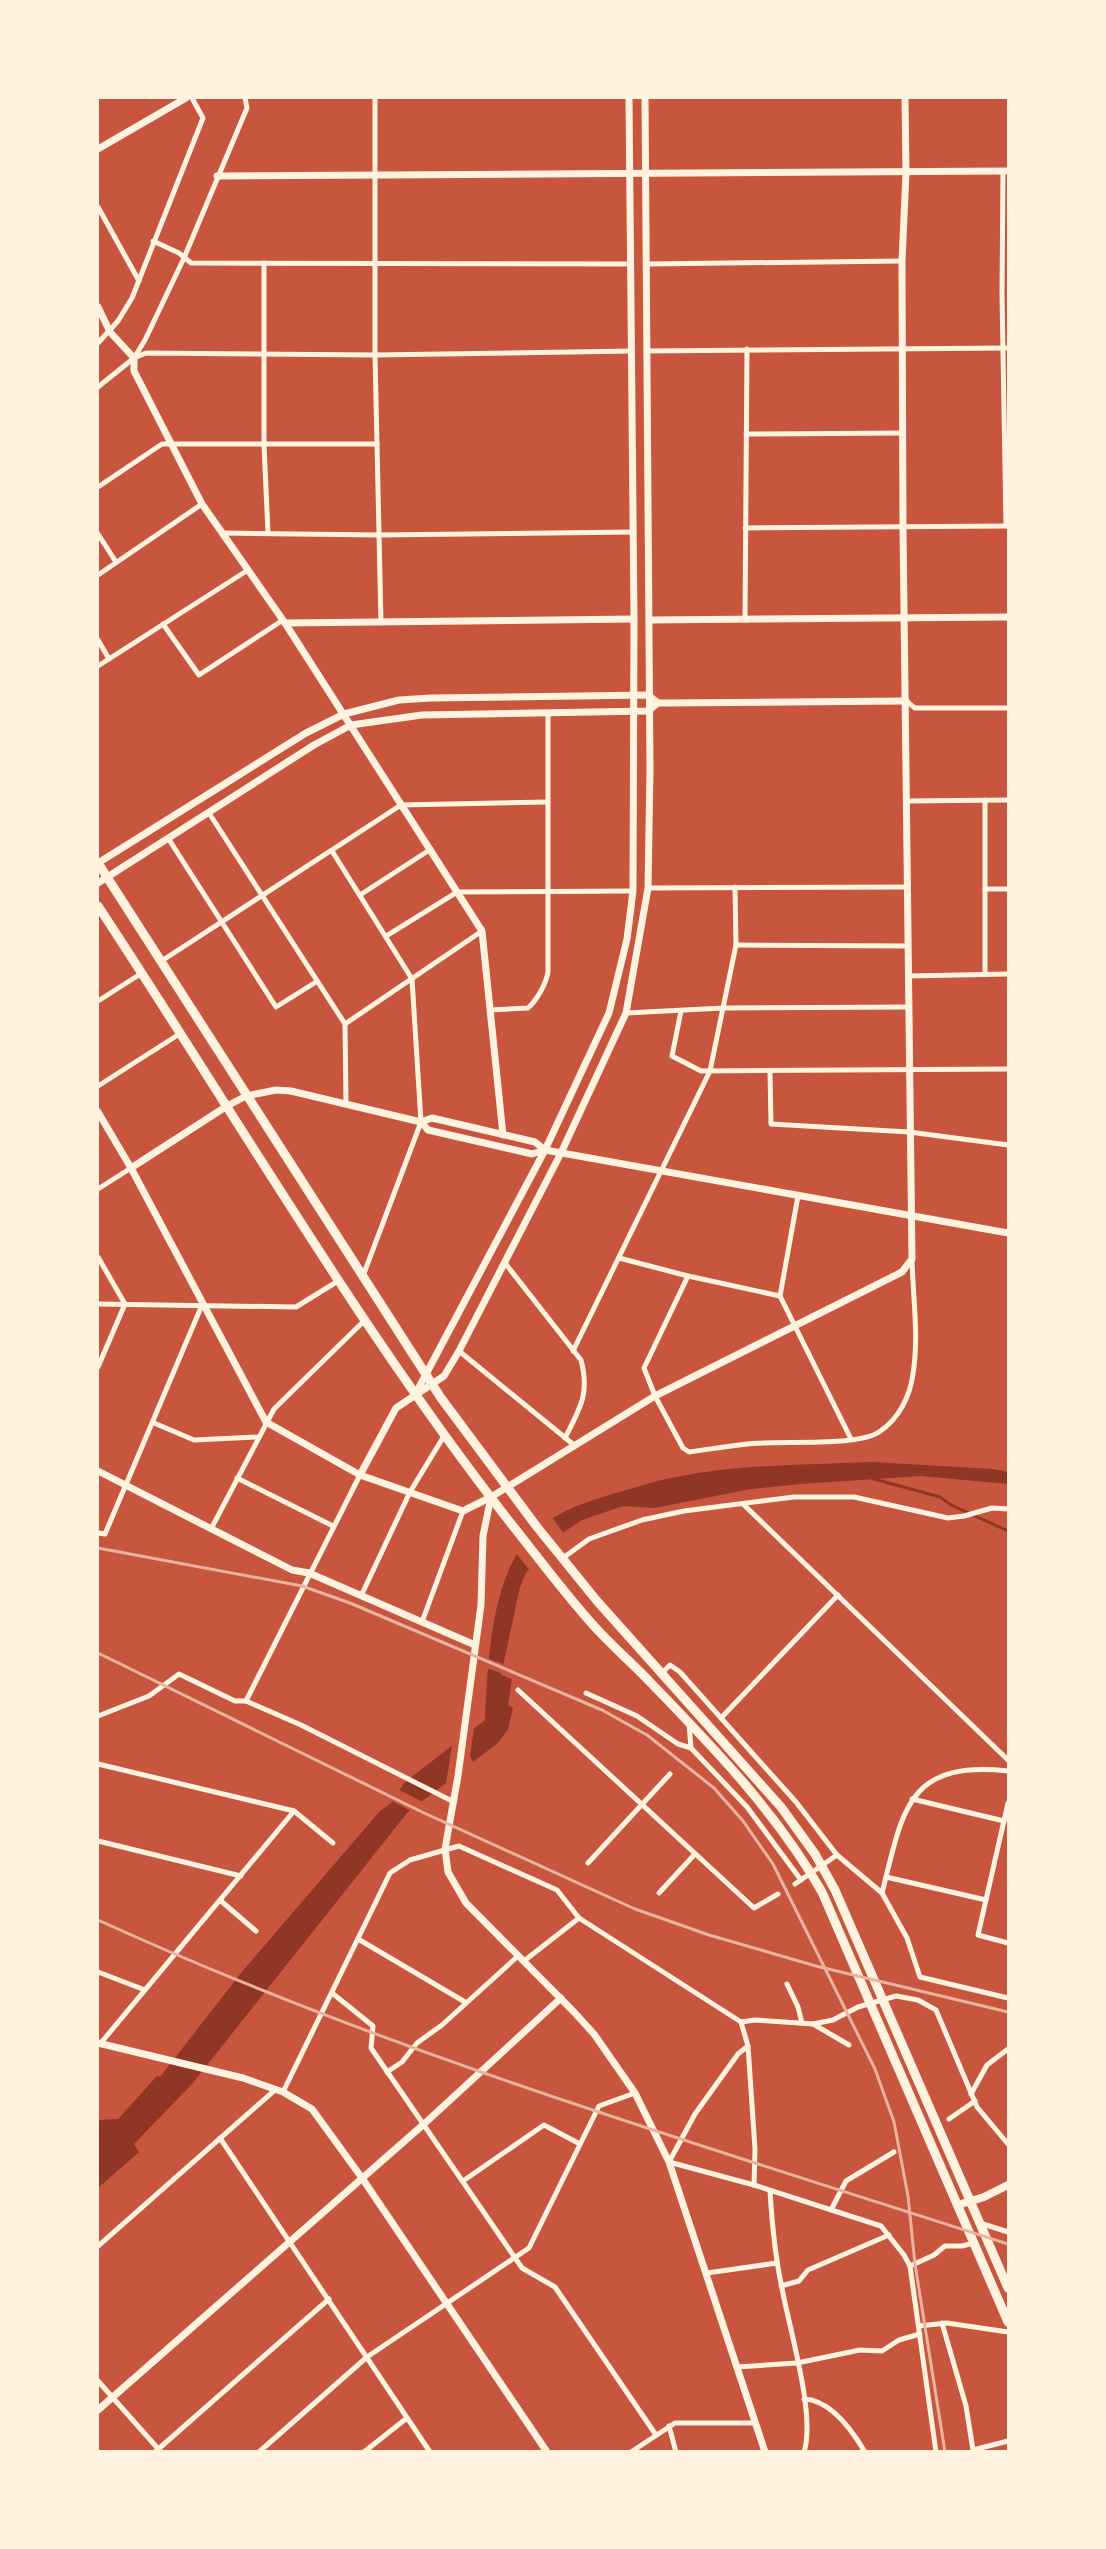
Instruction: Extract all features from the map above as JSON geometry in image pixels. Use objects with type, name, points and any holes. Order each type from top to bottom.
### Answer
[{"type":"highway","points":[[98,863],[102,880],[160,962],[426,1376],[537,1527],[597,1601],[781,1808],[815,1854],[836,1890],[1008,2288]]},
{"type":"highway","points":[[98,906],[364,1321],[444,1436],[594,1626],[689,1724],[774,1818],[804,1860],[822,1892],[1008,2322]]},
{"type":"main road","points":[[958,2205],[971,2202],[1008,2185]]},
{"type":"street","points":[[98,149],[186,98]]},
{"type":"street","points":[[98,343],[110,332],[132,298],[203,118],[192,98]]},
{"type":"street","points":[[245,98],[247,108],[184,258],[134,358],[134,371],[202,504],[284,622],[482,931],[503,1135]]},
{"type":"street","points":[[375,98],[375,355],[381,623]]},
{"type":"street","points":[[414,1395],[545,1150],[609,1013],[627,939],[633,891],[634,619],[629,98]]},
{"type":"street","points":[[246,1701],[333,1526],[396,1408],[444,1376],[459,1351],[561,1153],[627,1013],[648,888],[650,770],[645,98]]},
{"type":"street","points":[[688,1276],[644,1368],[655,1396],[683,1448],[689,1452],[759,1443],[861,1439],[879,1432],[900,1412],[908,1394],[914,1360],[909,1216],[908,801],[903,528],[902,261],[906,173],[905,98]]},
{"type":"street","points":[[217,176],[374,177],[630,172],[1006,171],[1007,526],[746,528]]},
{"type":"street","points":[[98,207],[139,281]]},
{"type":"street","points":[[153,241],[179,253],[191,263],[630,264]]},
{"type":"street","points":[[647,264],[902,261]]},
{"type":"street","points":[[264,263],[264,445],[268,533]]},
{"type":"street","points":[[98,308],[110,332],[134,358]]},
{"type":"street","points":[[646,351],[1006,348]]},
{"type":"street","points":[[745,621],[747,349]]},
{"type":"street","points":[[98,387],[134,358],[146,353],[375,355],[632,351]]},
{"type":"street","points":[[746,434],[903,433]]},
{"type":"street","points":[[98,487],[162,444],[377,444]]},
{"type":"street","points":[[98,575],[202,504]]},
{"type":"street","points":[[222,533],[379,535],[634,532]]},
{"type":"street","points":[[98,534],[116,562]]},
{"type":"street","points":[[98,666],[248,570]]},
{"type":"street","points":[[649,620],[745,621],[1008,617]]},
{"type":"street","points":[[163,624],[199,675],[284,622],[381,623],[634,619]]},
{"type":"street","points":[[98,640],[109,659]]},
{"type":"street","points":[[98,863],[271,754],[344,714],[399,700],[431,698],[648,695],[658,703]]},
{"type":"street","points":[[102,880],[314,745],[351,726],[422,715],[648,711],[658,703],[906,700],[915,708],[1008,708]]},
{"type":"street","points":[[490,1010],[528,1008],[533,1004],[547,979],[548,714]]},
{"type":"street","points":[[271,754],[280,767]]},
{"type":"street","points":[[201,799],[345,1024],[346,1103]]},
{"type":"street","points":[[984,800],[985,974]]},
{"type":"street","points":[[908,801],[1008,800]]},
{"type":"street","points":[[160,962],[401,805],[548,802]]},
{"type":"street","points":[[160,824],[276,1007],[316,982]]},
{"type":"street","points":[[360,895],[430,849]]},
{"type":"street","points":[[332,851],[412,979],[421,1122],[362,1277]]},
{"type":"street","points":[[573,1351],[710,1071],[736,945],[735,887]]},
{"type":"street","points":[[648,888],[908,887]]},
{"type":"street","points":[[985,889],[1008,889]]},
{"type":"street","points":[[386,936],[457,892],[633,891]]},
{"type":"street","points":[[345,1024],[482,931]]},
{"type":"street","points":[[736,945],[908,946]]},
{"type":"street","points":[[98,1001],[142,973]]},
{"type":"street","points":[[909,976],[1008,974]]},
{"type":"street","points":[[627,1013],[724,1008],[909,1007]]},
{"type":"street","points":[[681,1011],[672,1056],[701,1071],[1008,1069]]},
{"type":"street","points":[[98,1086],[181,1033]]},
{"type":"street","points":[[770,1071],[771,1124],[909,1132],[1008,1145]]},
{"type":"street","points":[[98,1189],[227,1106],[246,1096],[276,1090],[346,1103],[421,1122],[432,1118],[535,1142],[545,1150]]},
{"type":"street","points":[[98,1112],[131,1168],[266,1422],[360,1475],[463,1511]]},
{"type":"street","points":[[421,1122],[428,1131],[521,1152],[532,1154],[545,1150],[1008,1233]]},
{"type":"street","points":[[798,1196],[780,1296],[851,1439]]},
{"type":"street","points":[[98,1257],[124,1304]]},
{"type":"street","points":[[619,1258],[780,1296]]},
{"type":"street","points":[[422,1622],[463,1511],[508,1487],[655,1396],[902,1272],[912,1259]]},
{"type":"street","points":[[505,1263],[580,1360],[586,1377],[582,1404],[565,1438]]},
{"type":"street","points":[[98,1304],[296,1307],[338,1281]]},
{"type":"street","points":[[98,1366],[124,1304]]},
{"type":"street","points":[[98,1533],[105,1534],[154,1423],[202,1305]]},
{"type":"street","points":[[211,1528],[274,1409],[364,1321]]},
{"type":"street","points":[[459,1351],[574,1445]]},
{"type":"street","points":[[154,1423],[194,1440],[258,1437]]},
{"type":"street","points":[[361,1596],[410,1492],[444,1436]]},
{"type":"street","points":[[98,1471],[292,1570],[309,1573],[475,1644]]},
{"type":"street","points":[[237,1478],[333,1526]]},
{"type":"street","points":[[491,1497],[483,1536],[481,1605],[454,1803],[445,1849],[448,1872],[460,1894],[483,1920],[594,2034],[635,2092],[669,2162],[765,2451]]},
{"type":"street","points":[[562,1557],[589,1539],[642,1521],[684,1511],[794,1497],[854,1497],[948,1518],[992,1508],[1008,1509]]},
{"type":"street","points":[[743,1504],[1008,1760]]},
{"type":"street","points":[[721,1718],[838,1595]]},
{"type":"street","points":[[662,1673],[670,1665],[680,1672],[796,1802],[837,1855],[882,1893],[907,1938],[920,1977],[1008,1998]]},
{"type":"street","points":[[98,1716],[149,1696],[179,1674],[236,1701],[246,1701],[301,1725],[454,1803]]},
{"type":"street","points":[[518,1690],[754,1908],[778,1894]]},
{"type":"street","points":[[586,1693],[637,1716],[678,1744],[691,1748],[747,1807],[801,1880]]},
{"type":"street","points":[[689,1724],[691,1748]]},
{"type":"street","points":[[98,1764],[294,1811],[333,1843]]},
{"type":"street","points":[[882,1893],[905,1809],[930,1782],[955,1771],[986,1768],[1008,1771]]},
{"type":"street","points":[[588,1863],[670,1774]]},
{"type":"street","points":[[912,1800],[1004,1821]]},
{"type":"street","points":[[1008,1803],[978,1935],[1008,1943]]},
{"type":"street","points":[[294,1811],[99,2044],[208,2069],[280,2090],[312,2109],[362,2178],[547,2451]]},
{"type":"street","points":[[98,1841],[241,1876]]},
{"type":"street","points":[[98,2246],[220,2138],[280,2090],[332,1993],[390,1873],[410,1860],[459,1846],[557,1890],[579,1918],[741,2022],[755,2020],[813,2024],[833,2020],[858,2007],[896,1996],[918,2000],[936,2010],[971,2094],[1008,2144]]},
{"type":"street","points":[[659,1893],[695,1854]]},
{"type":"street","points":[[795,1884],[837,1855]]},
{"type":"street","points":[[886,1877],[986,1900]]},
{"type":"street","points":[[221,1900],[255,1931]]},
{"type":"street","points":[[387,2072],[402,2062],[417,2043],[442,2025],[465,2002],[521,1958],[579,1918]]},
{"type":"street","points":[[358,1939],[465,2002]]},
{"type":"street","points":[[98,1972],[145,1990]]},
{"type":"street","points":[[787,1984],[798,2007],[802,2023]]},
{"type":"street","points":[[332,1993],[374,2026],[371,2048],[387,2072],[516,2258],[526,2271],[555,2287],[656,2435]]},
{"type":"street","points":[[98,2410],[424,2124],[561,1998]]},
{"type":"street","points":[[741,2022],[748,2046],[755,2149],[754,2185]]},
{"type":"street","points":[[813,2024],[849,2045]]},
{"type":"street","points":[[669,2162],[695,2114],[721,2081],[738,2054],[748,2046]]},
{"type":"street","points":[[971,2094],[987,2065],[1008,2049]]},
{"type":"street","points":[[259,2451],[367,2357],[529,2248],[599,2106],[635,2092]]},
{"type":"street","points":[[949,2119],[975,2101]]},
{"type":"street","points":[[463,2181],[544,2125],[580,2144]]},
{"type":"street","points":[[220,2138],[430,2451]]},
{"type":"street","points":[[831,2210],[846,2181],[894,2152]]},
{"type":"street","points":[[669,2162],[754,2185],[881,2226],[910,2266],[936,2451]]},
{"type":"street","points":[[770,2191],[777,2263],[804,2399],[808,2439],[804,2451]]},
{"type":"street","points":[[980,2223],[1008,2232]]},
{"type":"street","points":[[781,2286],[799,2281],[808,2270],[889,2235]]},
{"type":"street","points":[[910,2266],[934,2255],[945,2246],[974,2243]]},
{"type":"street","points":[[706,2273],[777,2263]]},
{"type":"street","points":[[98,2380],[158,2450],[329,2299]]},
{"type":"street","points":[[919,2326],[942,2323],[1008,2332]]},
{"type":"street","points":[[942,2323],[966,2406],[973,2450],[1008,2441]]},
{"type":"street","points":[[737,2367],[797,2363],[860,2350],[882,2350],[899,2340],[920,2334]]},
{"type":"street","points":[[804,2399],[816,2400],[840,2419],[865,2451]]},
{"type":"street","points":[[364,2451],[407,2418]]},
{"type":"street","points":[[631,2451],[675,2423],[755,2423]]},
{"type":"street","points":[[669,2426],[676,2451]]},
{"type":"shaded area","points":[[872,1462],[993,1469],[1008,1472],[1008,1484],[921,1476],[751,1489],[655,1508],[623,1506],[582,1520],[564,1532],[526,1573],[520,1587],[501,1675],[512,1679],[508,1705],[513,1708],[508,1729],[499,1742],[407,1813],[192,2084],[134,2144],[139,2152],[98,2188],[98,2120],[118,2119],[157,2076],[160,2077],[241,1973],[380,1811],[391,1803],[404,1783],[485,1720],[490,1647],[500,1596],[508,1572],[519,1551],[533,1533],[552,1519],[585,1503],[669,1478],[749,1467]]},
{"type":"pier","points":[[551,1516],[565,1535],[531,1572],[516,1553],[532,1531]]},
{"type":"pier","points":[[487,1658],[506,1665],[504,1673],[515,1678],[487,1668]]},
{"type":"pier","points":[[474,1728],[470,1757],[474,1763],[446,1784],[452,1745]]},
{"type":"pier","points":[[397,1789],[423,1802],[413,1812],[390,1800]]},
{"type":"waterway","points":[[874,1479],[940,1497],[951,1505],[1008,1531]]},
{"type":"railway","points":[[98,1548],[302,1586],[350,1603],[602,1710],[647,1735],[714,1788],[743,1821],[773,1864],[875,2069],[894,2122],[908,2196],[915,2264],[945,2452]]},
{"type":"railway","points":[[98,1653],[422,1812],[635,1909],[709,1935],[816,1966],[1008,2012]]},
{"type":"railway","points":[[98,1920],[209,1968],[434,2055],[663,2133],[1008,2244]]}]
